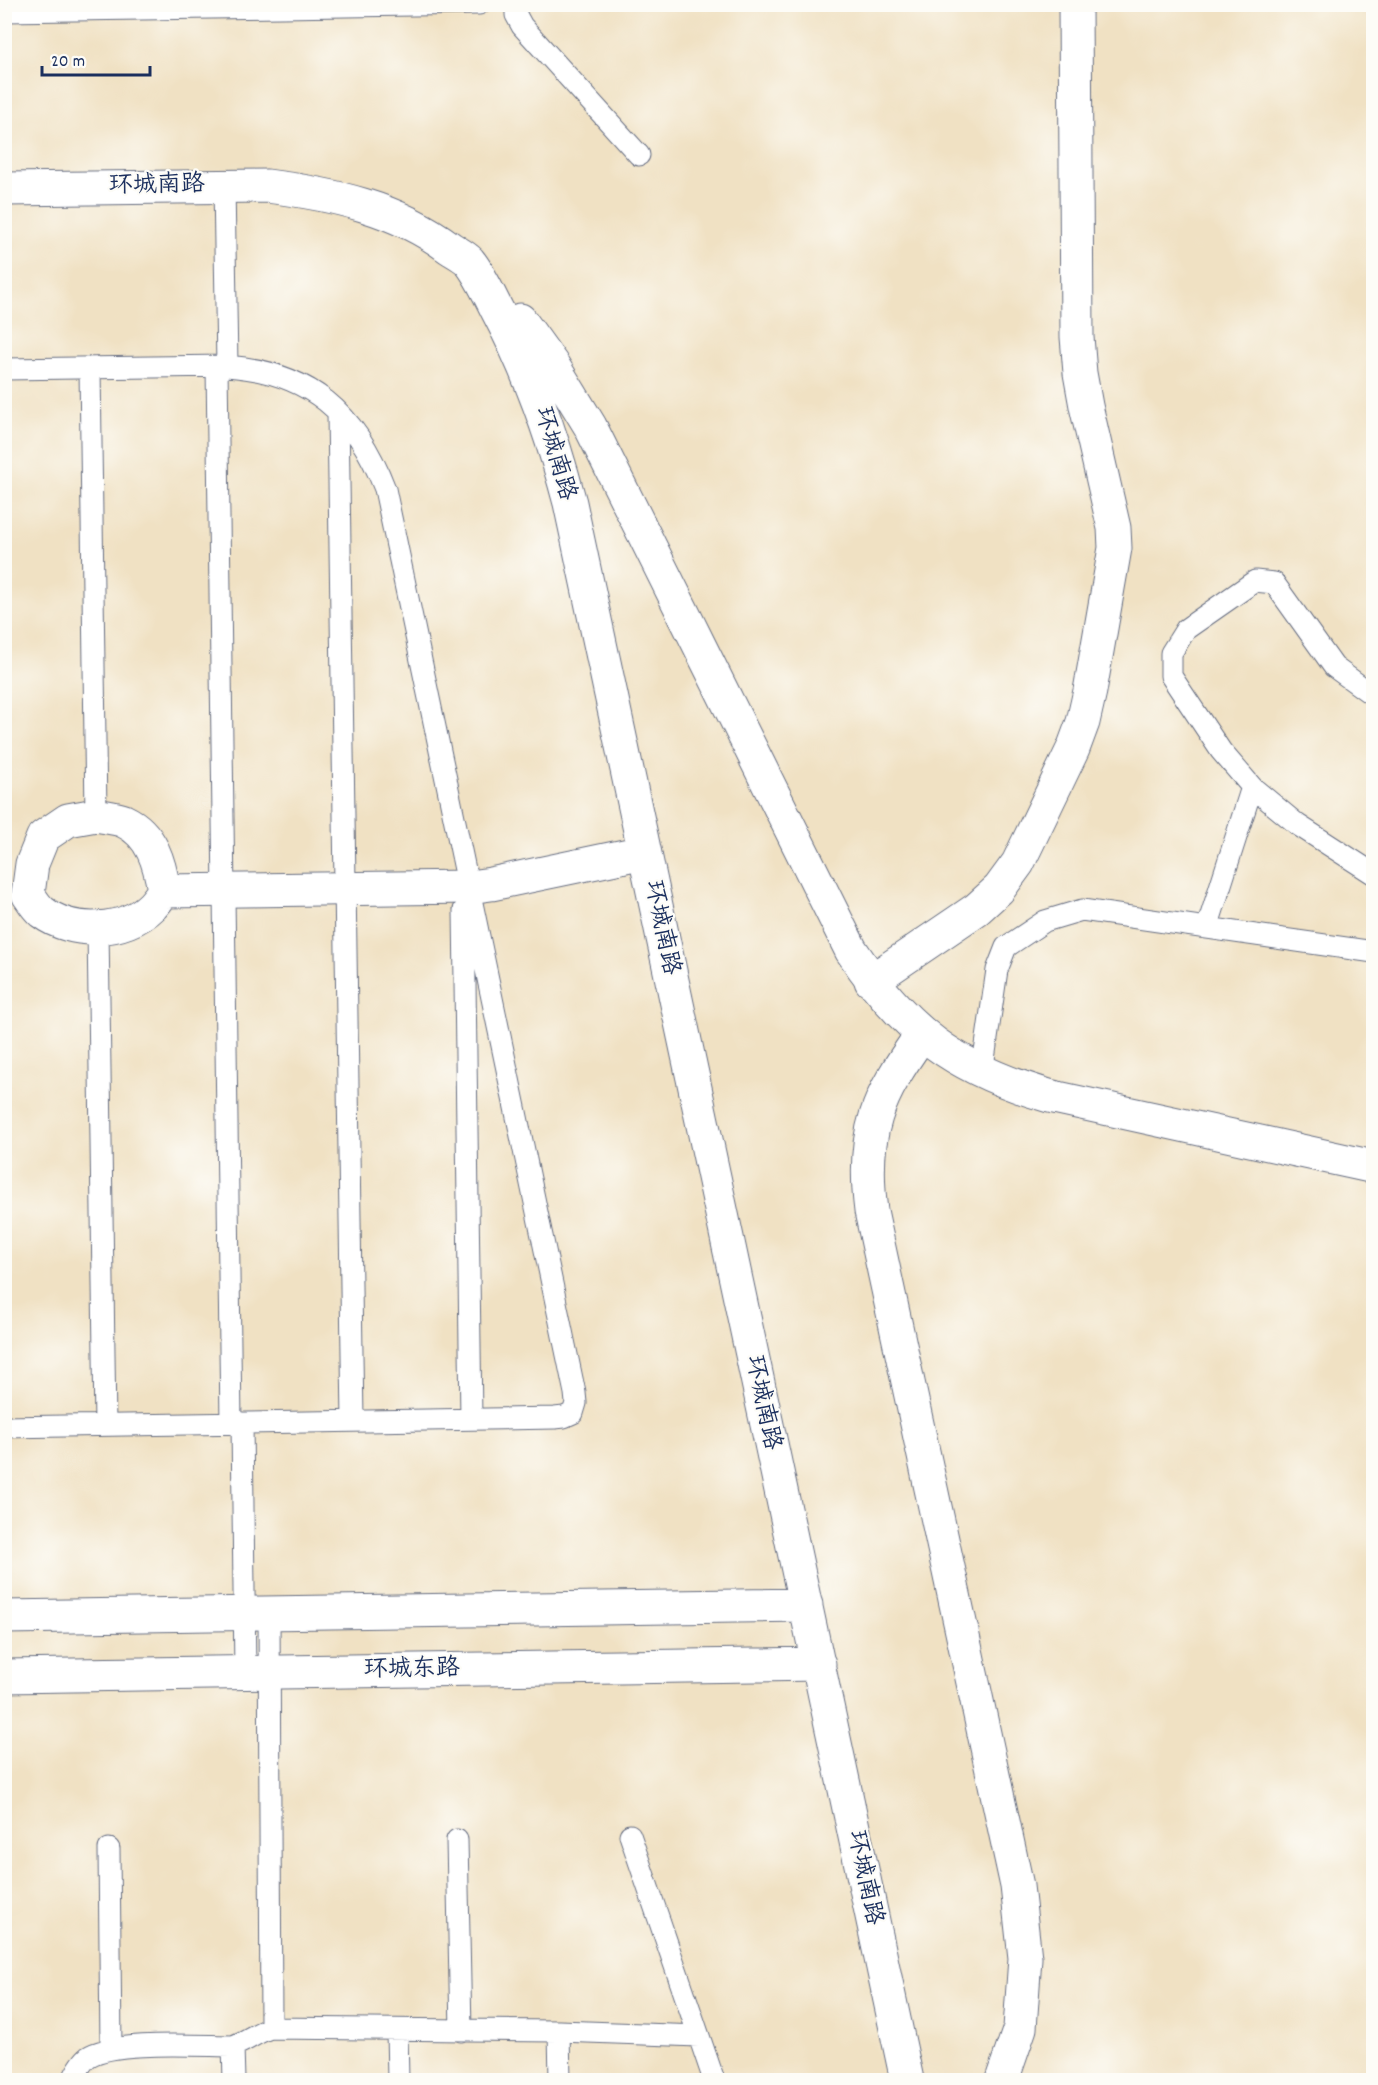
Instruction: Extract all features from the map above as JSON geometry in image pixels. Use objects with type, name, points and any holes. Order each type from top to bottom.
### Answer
[{"type":"main road","points":[[872,981],[977,909],[999,889],[1018,863],[1073,749],[1083,722],[1090,691],[1115,548],[1114,528],[1080,373],[1077,338],[1075,4]]},
{"type":"main road","name":"环城南路","points":[[4,189],[267,186],[310,191],[351,201],[393,216],[433,235],[469,261],[513,339],[550,430],[570,504],[908,2080]]},
{"type":"main road","points":[[469,261],[514,312],[554,367],[590,426],[851,950],[895,1009],[922,1034],[951,1055],[982,1073],[1015,1086],[1049,1096],[1374,1167]]},
{"type":"main road","points":[[570,504],[573,486],[587,474],[597,472],[606,474],[621,486]]},
{"type":"main road","points":[[96,815],[124,821],[146,838],[160,864],[164,891],[151,907],[135,918],[117,925],[98,928],[78,927],[57,922],[16,894],[43,837],[68,820],[96,815]]},
{"type":"main road","points":[[164,891],[466,887],[491,884],[644,852]]},
{"type":"main road","points":[[922,1034],[896,1070],[877,1110],[869,1151],[868,1185],[871,1211],[1017,1886],[1025,1958],[1021,2017],[1020,2028],[1002,2080]]},
{"type":"main road","points":[[4,1617],[806,1605]]},
{"type":"main road","name":"环城东路","points":[[4,1676],[819,1664]]},
{"type":"lane","points":[[14,9],[479,4]]},
{"type":"lane","points":[[516,4],[516,15],[522,26],[639,155]]},
{"type":"lane","points":[[224,185],[222,366],[224,891],[237,1423],[257,1613],[257,1672],[272,2028]]},
{"type":"lane","points":[[4,369],[222,366],[274,373],[298,382],[320,396],[361,437],[375,462],[385,489],[466,887],[576,1403],[573,1413],[564,1417],[4,1427]]},
{"type":"lane","points":[[90,368],[96,815]]},
{"type":"lane","points":[[338,413],[353,1421]]},
{"type":"lane","points":[[1374,696],[1334,667],[1274,583],[1255,581],[1186,629],[1171,653],[1171,676],[1221,751],[1252,787],[1298,825],[1374,874]]},
{"type":"lane","points":[[1207,928],[1252,787]]},
{"type":"lane","points":[[466,887],[471,1419]]},
{"type":"lane","points":[[982,1073],[998,969],[1006,947],[1045,921],[1082,910],[1374,952]]},
{"type":"lane","points":[[98,928],[105,1425]]},
{"type":"lane","points":[[630,1834],[714,2080]]},
{"type":"lane","points":[[457,1840],[461,2031]]},
{"type":"lane","points":[[110,1849],[111,2049]]},
{"type":"lane","points":[[73,2080],[88,2058],[111,2049],[233,2046],[261,2031],[272,2028],[559,2031],[699,2036]]},
{"type":"lane","points":[[397,2030],[398,2080]]},
{"type":"lane","points":[[559,2031],[560,2080]]},
{"type":"lane","points":[[233,2046],[234,2080]]}]
